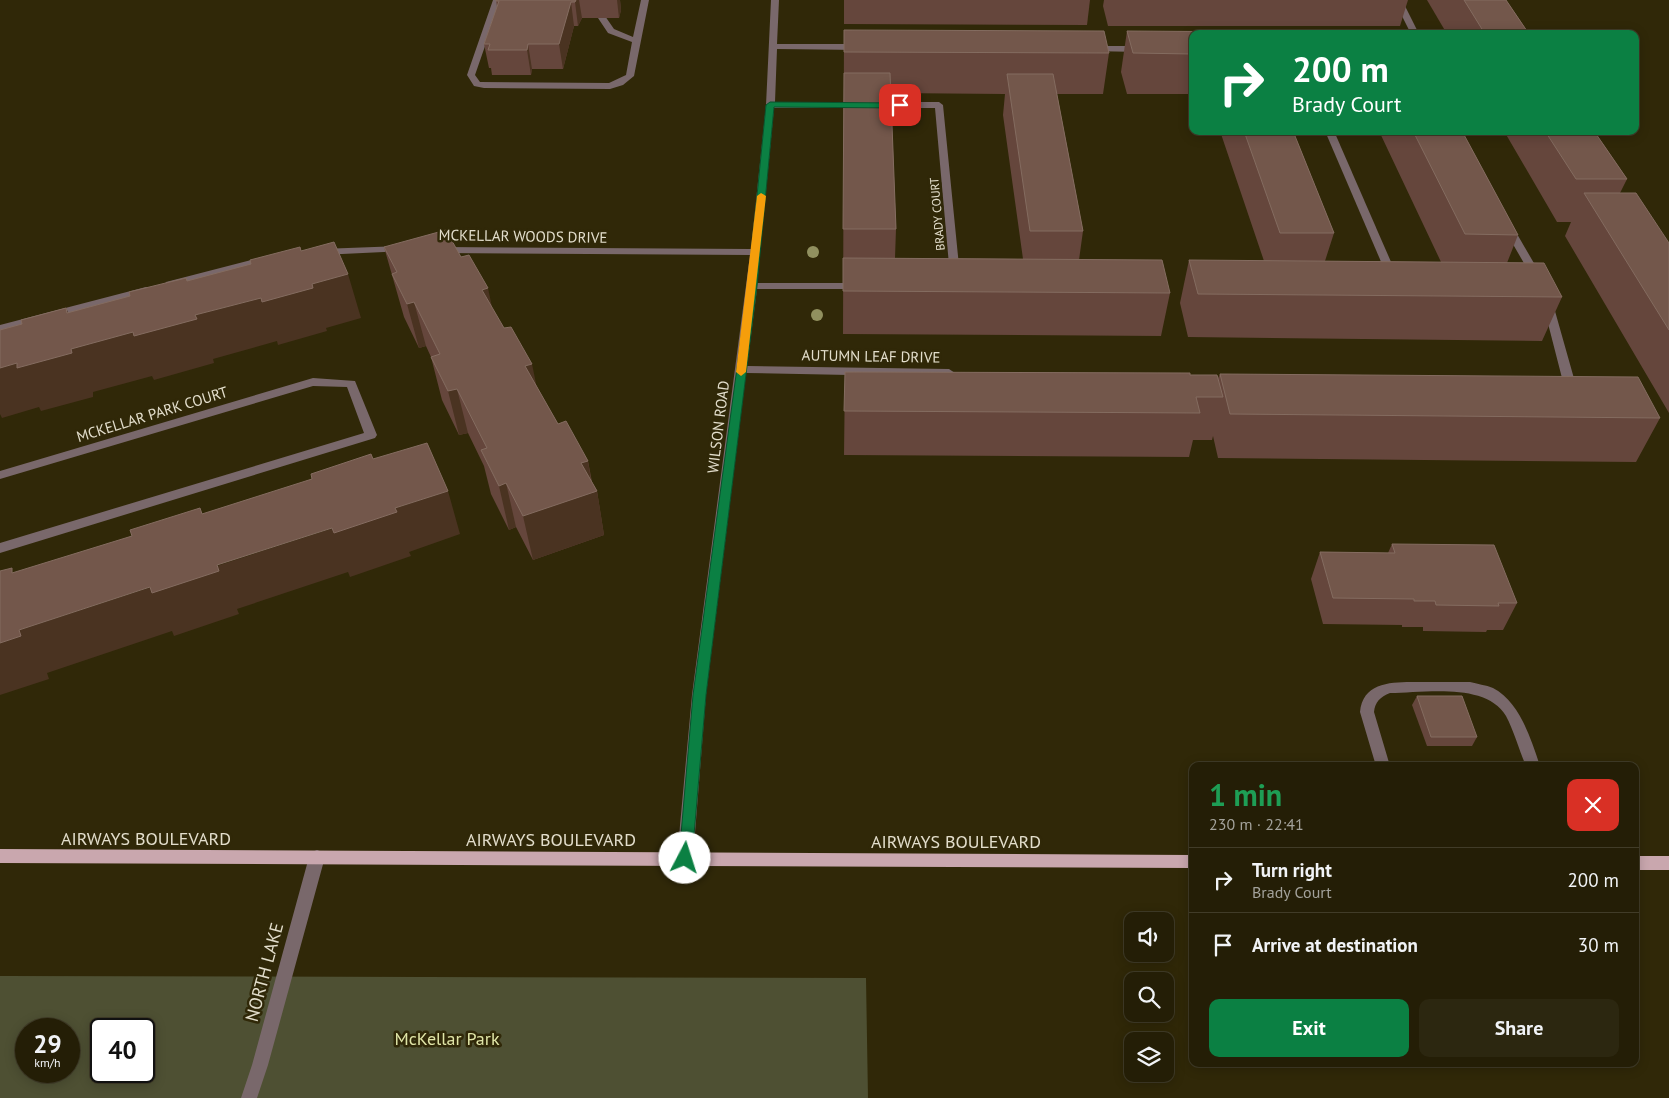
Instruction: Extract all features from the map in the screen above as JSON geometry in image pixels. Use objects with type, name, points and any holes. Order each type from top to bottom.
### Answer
[{"type":"main road","name":"AIRWAYS BOULEVARD","points":[[0,856],[1189,862]]},
{"type":"main road","points":[[1639,863],[1669,863]]},
{"type":"street","points":[[497,0],[471,75],[477,84],[484,86],[610,86],[620,83],[630,76],[646,0]]},
{"type":"street","name":"WILSON ROAD","points":[[685,858],[699,695],[756,252],[770,105],[775,0]]},
{"type":"street","points":[[1398,0],[1413,30]]},
{"type":"street","points":[[602,18],[603,25],[608,29],[622,37],[637,41]]},
{"type":"street","points":[[772,46],[865,47]]},
{"type":"street","points":[[1083,49],[1153,49]]},
{"type":"street","name":"BRADY COURT","points":[[770,105],[939,105],[956,286],[947,286]]},
{"type":"street","points":[[1331,135],[1396,286]]},
{"type":"street","points":[[1501,214],[1544,293],[1569,382],[1549,382]]},
{"type":"street","points":[[306,253],[414,250]]},
{"type":"street","name":"MCKELLAR WOODS DRIVE","points":[[433,250],[756,252]]},
{"type":"street","points":[[0,328],[277,256]]},
{"type":"street","points":[[752,286],[871,286]]},
{"type":"street","name":"AUTUMN LEAF DRIVE","points":[[742,369],[961,373]]},
{"type":"street","name":"MCKELLAR PARK COURT","points":[[0,475],[312,382],[351,384],[371,434],[0,548]]},
{"type":"street","points":[[1382,762],[1367,712],[1372,696],[1390,688],[1461,687],[1480,688],[1507,706],[1531,762]]},
{"type":"street","name":"NORTH LAKE","points":[[248,1098],[260,1065],[317,857]]},
{"type":"green space","name":"McKellar Park","points":[[0,976],[866,978],[868,1098],[0,1098]]},
{"type":"building","points":[[496,0],[576,0],[571,2],[559,44],[528,44],[527,50],[488,50],[490,44],[484,44],[499,1]]},
{"type":"building","points":[[1464,0],[1506,0],[1526,30],[1483,30]]},
{"type":"building","points":[[844,30],[1104,31],[1109,53],[844,52]]},
{"type":"building","points":[[1127,31],[1189,31],[1189,54],[1133,53]]},
{"type":"building","points":[[844,73],[890,73],[896,229],[843,229]]},
{"type":"building","points":[[1007,74],[1053,74],[1083,231],[1030,231]]},
{"type":"building","points":[[1245,135],[1295,135],[1334,233],[1280,233]]},
{"type":"building","points":[[1415,135],[1464,135],[1518,235],[1465,234]]},
{"type":"building","points":[[1548,135],[1597,135],[1627,179],[1576,179]]},
{"type":"building","points":[[1584,193],[1636,193],[1669,243],[1669,330]]},
{"type":"building","points":[[446,230],[461,257],[469,255],[488,288],[482,290],[504,328],[511,327],[532,364],[525,366],[558,424],[566,421],[588,461],[581,463],[597,491],[523,516],[506,483],[499,486],[481,450],[487,448],[457,389],[448,391],[431,357],[440,354],[414,302],[407,304],[392,274],[397,272],[384,247]]},
{"type":"building","points":[[334,242],[348,274],[312,284],[313,288],[262,302],[261,298],[195,315],[197,319],[134,336],[133,332],[71,349],[72,353],[17,368],[17,363],[0,368],[0,330],[22,324],[21,320],[66,308],[67,313],[130,296],[129,292],[186,278],[187,281],[251,264],[250,260],[300,247],[301,251]]},
{"type":"building","points":[[843,258],[1162,260],[1170,293],[843,291]]},
{"type":"building","points":[[1189,260],[1544,263],[1562,297],[1198,294]]},
{"type":"building","points":[[845,372],[1190,373],[1190,375],[1217,375],[1223,397],[1196,397],[1200,413],[844,411]]},
{"type":"building","points":[[1220,374],[1638,377],[1660,418],[1230,414]]},
{"type":"building","points":[[427,443],[448,491],[395,508],[397,512],[334,533],[332,528],[217,565],[219,571],[152,593],[150,587],[19,630],[21,636],[0,643],[0,571],[12,568],[12,573],[132,536],[130,530],[200,508],[202,514],[312,479],[311,474],[371,454],[373,459]]},
{"type":"building","points":[[1392,544],[1494,545],[1517,603],[1498,603],[1499,606],[1436,605],[1435,601],[1414,601],[1414,599],[1333,598],[1320,552],[1395,553]]},
{"type":"building","points":[[1417,696],[1462,696],[1477,737],[1431,737]]},
{"type":"slow traffic","points":[[741,372],[761,196]]},
{"type":"route","points":[[685,858],[699,695],[752,286],[770,105],[900,105]]}]
